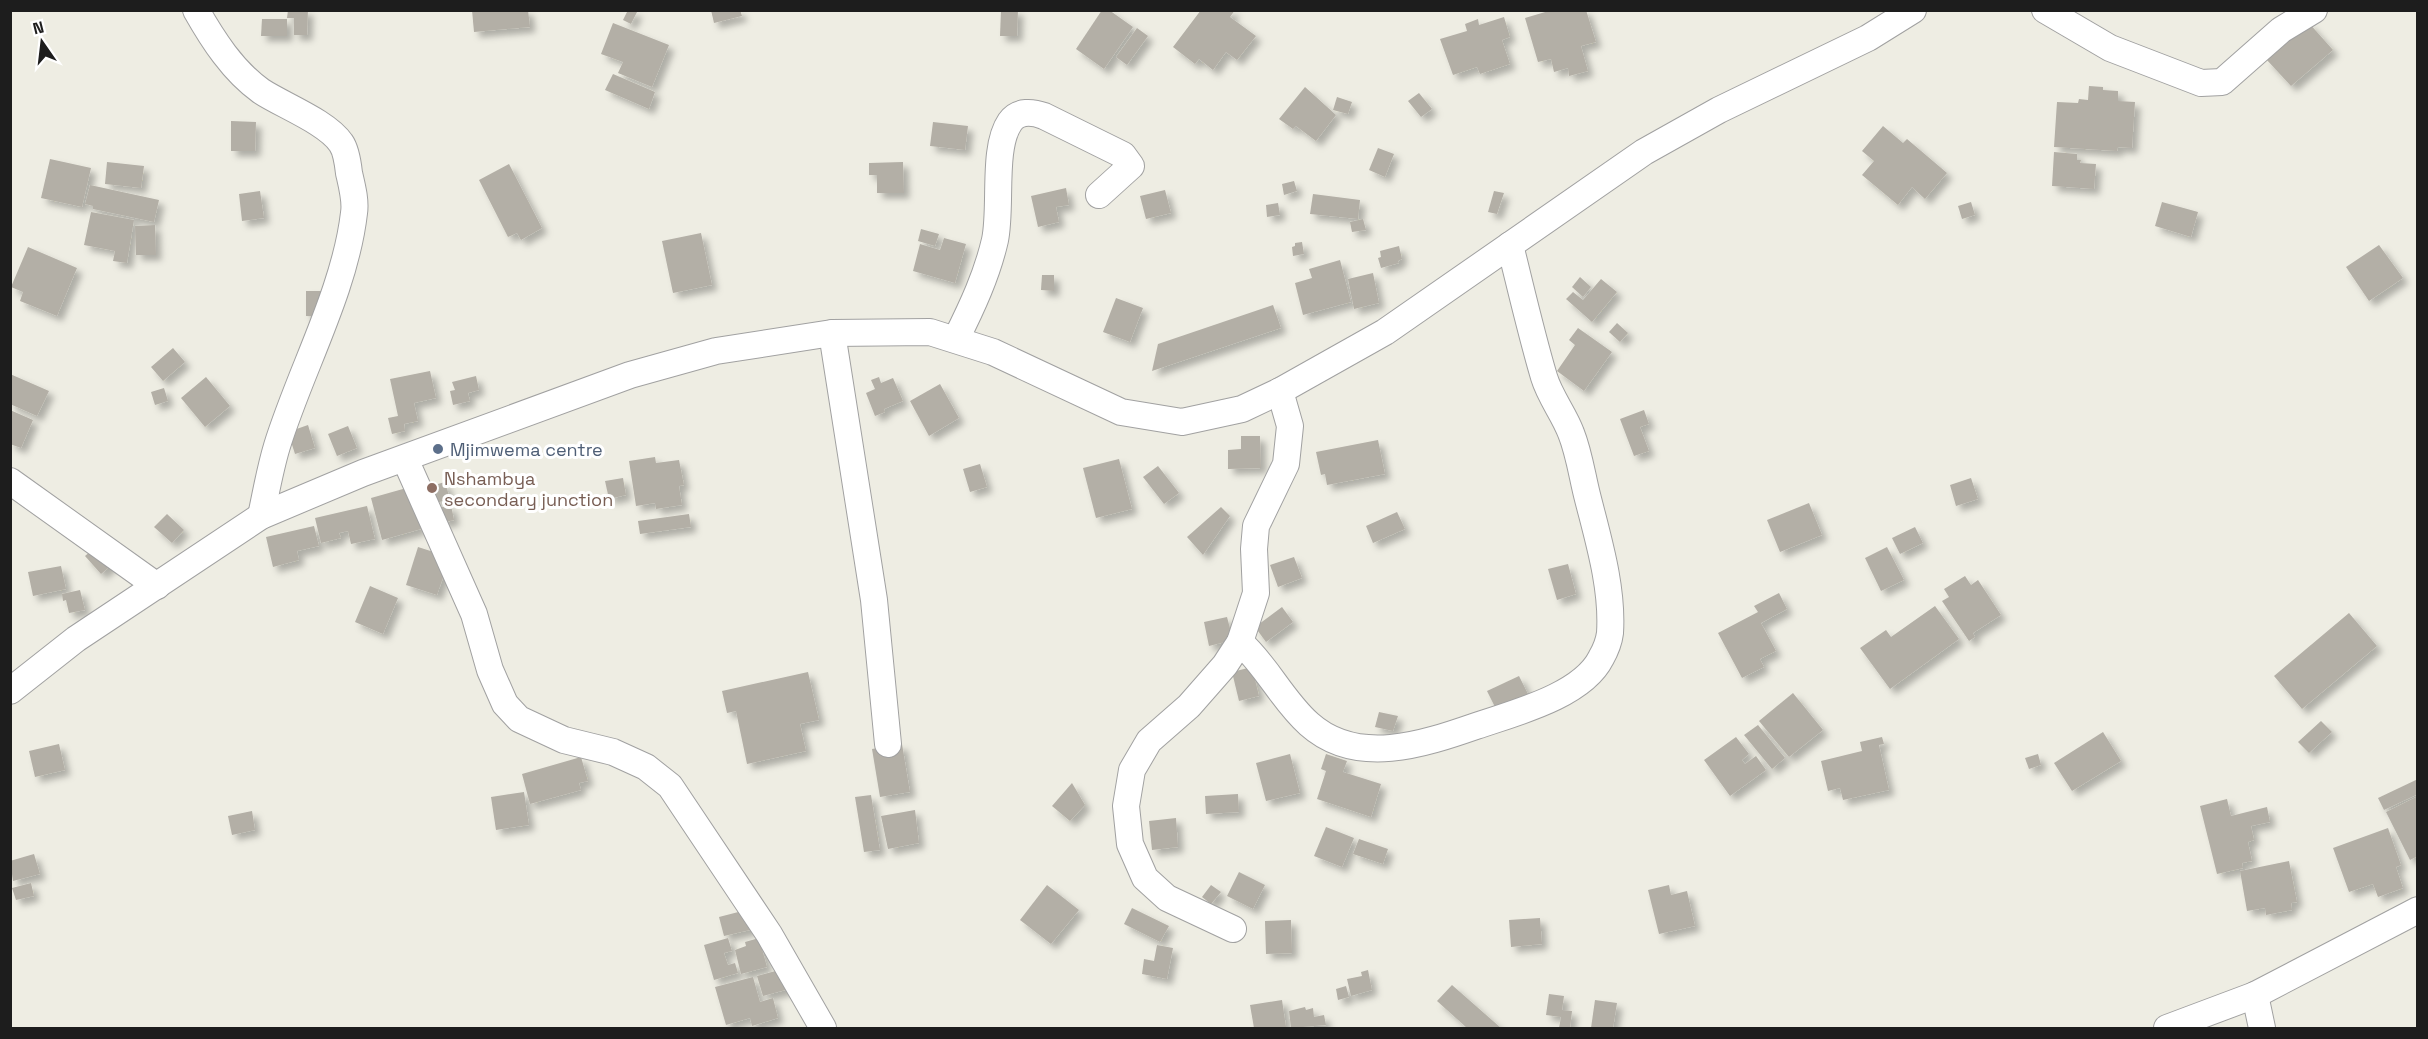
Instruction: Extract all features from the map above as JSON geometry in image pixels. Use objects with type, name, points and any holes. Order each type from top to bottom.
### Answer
[{"type":"street","points":[[196,10],[213,40],[237,69],[261,90],[317,122],[340,142],[348,164],[355,211],[334,293],[277,446],[261,516]]},
{"type":"street","points":[[10,691],[76,639],[261,516],[335,484],[630,375],[716,351],[832,333],[930,332],[993,352],[1121,412],[1182,422],[1242,409],[1280,391],[1385,332],[1644,152],[1719,110],[1868,38],[1913,10]]},
{"type":"street","points":[[2046,10],[2110,48],[2201,83],[2222,82],[2281,30],[2314,10]]},
{"type":"street","points":[[956,339],[976,301],[995,240],[1001,144],[1011,121],[1020,114],[1032,112],[1123,155],[1131,166],[1099,195]]},
{"type":"street","points":[[1240,642],[1256,657],[1309,724],[1328,738],[1358,748],[1393,748],[1430,742],[1534,706],[1569,690],[1588,675],[1600,660],[1610,636],[1610,613],[1599,543],[1571,433],[1544,378],[1510,245]]},
{"type":"street","points":[[832,333],[874,600],[888,744]]},
{"type":"street","points":[[1233,929],[1167,898],[1145,878],[1130,844],[1126,806],[1132,770],[1149,741],[1189,705],[1225,665],[1240,642],[1256,592],[1254,549],[1257,526],[1286,464],[1290,426],[1280,391]]},
{"type":"street","points":[[405,459],[474,614],[490,670],[505,704],[519,719],[564,740],[613,752],[646,767],[670,786],[769,934],[823,1029]]},
{"type":"street","points":[[10,481],[157,585]]},
{"type":"street","points":[[2167,1029],[2254,995],[2418,910]]},
{"type":"street","points":[[2254,995],[2262,1029]]},
{"type":"building","points":[[288,10],[308,10],[307,35],[294,35],[294,18],[287,18]]},
{"type":"building","points":[[472,10],[528,10],[530,27],[474,32]]},
{"type":"building","points":[[628,10],[637,12],[631,24],[623,20]]},
{"type":"building","points":[[711,10],[740,10],[742,16],[714,23]]},
{"type":"building","points":[[1001,10],[1018,10],[1017,36],[1000,36]]},
{"type":"building","points":[[1102,10],[1109,10],[1133,27],[1104,69],[1076,49]]},
{"type":"building","points":[[1201,10],[1235,10],[1230,17],[1256,36],[1237,60],[1226,52],[1213,70],[1199,59],[1195,64],[1173,47]]},
{"type":"building","points":[[1552,10],[1586,10],[1596,42],[1581,46],[1588,71],[1569,76],[1568,68],[1554,72],[1551,59],[1538,62],[1525,18]]},
{"type":"building","points":[[1504,17],[1510,37],[1502,40],[1510,64],[1480,74],[1477,67],[1453,75],[1440,39],[1467,31],[1465,24],[1478,19],[1479,25]]},
{"type":"building","points":[[262,19],[287,19],[287,36],[261,36]]},
{"type":"building","points":[[2308,22],[2333,50],[2291,86],[2266,59]]},
{"type":"building","points":[[613,23],[669,45],[652,87],[618,73],[623,62],[601,54]]},
{"type":"building","points":[[1137,28],[1148,36],[1127,65],[1116,57]]},
{"type":"building","points":[[613,74],[655,92],[649,109],[605,90]]},
{"type":"building","points":[[2089,86],[2118,91],[2118,101],[2135,102],[2132,148],[2118,147],[2117,151],[2054,147],[2057,102],[2078,103],[2079,99],[2088,100]]},
{"type":"building","points":[[1305,87],[1336,115],[1316,141],[1296,126],[1293,129],[1279,119]]},
{"type":"building","points":[[1419,93],[1432,109],[1421,117],[1408,101]]},
{"type":"building","points":[[1337,97],[1352,102],[1348,114],[1333,110]]},
{"type":"building","points":[[231,121],[256,122],[255,151],[231,151]]},
{"type":"building","points":[[933,122],[968,126],[965,150],[930,146]]},
{"type":"building","points":[[1883,126],[1903,143],[1907,139],[1947,173],[1925,199],[1912,187],[1898,205],[1862,175],[1874,161],[1862,151]]},
{"type":"building","points":[[1378,148],[1394,154],[1385,177],[1369,170]]},
{"type":"building","points":[[2054,152],[2077,154],[2077,160],[2081,160],[2080,163],[2096,164],[2094,189],[2052,186]]},
{"type":"building","points":[[50,159],[91,168],[82,207],[41,198]]},
{"type":"building","points":[[107,162],[144,166],[141,188],[105,184]]},
{"type":"building","points":[[903,162],[904,193],[877,193],[877,175],[869,175],[869,163]]},
{"type":"building","points":[[509,164],[542,228],[521,240],[517,233],[508,237],[479,180]]},
{"type":"building","points":[[1294,181],[1297,191],[1284,195],[1282,184]]},
{"type":"building","points":[[90,185],[159,200],[154,222],[93,209],[93,206],[85,204]]},
{"type":"building","points":[[1066,188],[1069,205],[1056,207],[1059,222],[1038,227],[1031,196]]},
{"type":"building","points":[[1165,190],[1171,213],[1146,219],[1140,196]]},
{"type":"building","points":[[260,191],[264,218],[242,221],[239,194]]},
{"type":"building","points":[[1494,191],[1504,193],[1497,214],[1488,212]]},
{"type":"building","points":[[1313,194],[1360,200],[1358,219],[1310,214]]},
{"type":"building","points":[[1971,202],[1975,215],[1962,219],[1958,206]]},
{"type":"building","points":[[2162,202],[2198,212],[2191,237],[2155,226]]},
{"type":"building","points":[[1278,203],[1280,215],[1267,217],[1266,205]]},
{"type":"building","points":[[91,212],[134,220],[127,263],[113,261],[115,251],[84,245]]},
{"type":"building","points":[[1363,219],[1366,230],[1352,232],[1350,222]]},
{"type":"building","points":[[155,225],[156,255],[136,255],[135,226]]},
{"type":"building","points":[[921,229],[939,234],[935,246],[918,241]]},
{"type":"building","points":[[701,233],[712,285],[673,293],[662,241]]},
{"type":"building","points":[[944,238],[966,244],[955,283],[913,271],[920,244],[940,250]]},
{"type":"building","points":[[1302,242],[1304,254],[1293,256],[1292,247],[1295,243]]},
{"type":"building","points":[[2379,245],[2403,278],[2369,301],[2346,267]]},
{"type":"building","points":[[1399,246],[1402,259],[1398,261],[1399,263],[1381,268],[1378,258],[1381,257],[1380,251]]},
{"type":"building","points":[[28,247],[77,268],[57,316],[20,301],[23,292],[11,287]]},
{"type":"building","points":[[1340,260],[1351,302],[1303,315],[1295,283],[1312,278],[1309,269]]},
{"type":"building","points":[[1373,273],[1379,303],[1354,309],[1348,279]]},
{"type":"building","points":[[1042,275],[1054,275],[1054,291],[1041,290]]},
{"type":"building","points":[[1580,277],[1591,287],[1583,297],[1572,287]]},
{"type":"building","points":[[1601,279],[1617,292],[1592,322],[1566,299],[1573,292],[1583,300]]},
{"type":"building","points":[[306,291],[323,291],[322,317],[306,316]]},
{"type":"building","points":[[1116,298],[1143,308],[1130,342],[1103,332]]},
{"type":"building","points":[[1273,305],[1281,328],[1152,371],[1158,344]]},
{"type":"building","points":[[1617,323],[1628,333],[1620,342],[1609,332]]},
{"type":"building","points":[[1578,328],[1612,352],[1584,391],[1557,371],[1575,345],[1569,340]]},
{"type":"building","points":[[173,348],[185,362],[163,381],[151,367]]},
{"type":"building","points":[[430,371],[436,398],[414,403],[418,421],[404,424],[405,431],[392,434],[388,418],[398,416],[390,379]]},
{"type":"building","points":[[10,374],[49,391],[37,416],[10,404]]},
{"type":"building","points":[[476,376],[479,390],[468,393],[470,401],[453,405],[450,391],[455,390],[452,382]]},
{"type":"building","points":[[206,377],[230,406],[205,427],[181,398]]},
{"type":"building","points":[[879,377],[881,383],[893,378],[903,401],[884,409],[885,412],[875,416],[866,393],[875,389],[871,380]]},
{"type":"building","points":[[940,384],[959,418],[929,436],[910,401]]},
{"type":"building","points":[[164,388],[168,401],[155,405],[151,392]]},
{"type":"building","points":[[10,410],[33,420],[21,448],[10,444]]},
{"type":"building","points":[[1644,410],[1649,424],[1640,427],[1649,451],[1634,456],[1620,419]]},
{"type":"building","points":[[308,425],[315,448],[295,454],[288,432]]},
{"type":"building","points":[[348,426],[357,448],[337,456],[328,434]]},
{"type":"building","points":[[1241,436],[1260,436],[1261,468],[1228,469],[1228,450],[1241,449]]},
{"type":"building","points":[[1378,440],[1385,474],[1327,485],[1325,474],[1321,475],[1316,452]]},
{"type":"building","points":[[655,457],[656,463],[679,460],[684,485],[679,486],[682,505],[656,509],[655,503],[636,506],[629,461]]},
{"type":"building","points":[[1119,459],[1132,509],[1096,518],[1083,468]]},
{"type":"building","points":[[980,464],[987,487],[970,492],[963,469]]},
{"type":"building","points":[[1158,466],[1179,493],[1164,504],[1143,477]]},
{"type":"building","points":[[623,478],[626,495],[609,499],[605,481]]},
{"type":"building","points":[[1971,478],[1978,499],[1956,506],[1950,485]]},
{"type":"building","points":[[445,482],[450,499],[436,503],[431,486]]},
{"type":"building","points":[[410,487],[421,529],[382,540],[371,498]]},
{"type":"building","points":[[1809,503],[1822,535],[1780,552],[1767,520]]},
{"type":"building","points":[[451,505],[454,520],[441,523],[438,508]]},
{"type":"building","points":[[367,506],[375,539],[351,544],[348,531],[339,533],[341,538],[321,543],[315,518]]},
{"type":"building","points":[[1221,507],[1230,516],[1203,555],[1187,537]]},
{"type":"building","points":[[1397,512],[1405,529],[1373,543],[1366,526]]},
{"type":"building","points":[[167,514],[184,530],[172,543],[154,527]]},
{"type":"building","points":[[689,514],[691,527],[640,534],[638,521]]},
{"type":"building","points":[[314,526],[319,546],[297,551],[299,560],[273,567],[266,537]]},
{"type":"building","points":[[1915,527],[1923,543],[1900,554],[1892,538]]},
{"type":"building","points":[[98,545],[114,563],[101,574],[85,556]]},
{"type":"building","points":[[418,547],[443,555],[448,563],[437,595],[406,585]]},
{"type":"building","points":[[1887,547],[1904,580],[1881,591],[1865,558]]},
{"type":"building","points":[[1294,557],[1302,578],[1278,587],[1270,565]]},
{"type":"building","points":[[1568,564],[1576,594],[1557,600],[1548,569]]},
{"type":"building","points":[[61,566],[66,589],[33,596],[28,572]]},
{"type":"building","points":[[1965,576],[1971,585],[1978,580],[2001,615],[1973,633],[1975,637],[1969,641],[1942,601],[1949,597],[1944,589]]},
{"type":"building","points":[[370,586],[398,598],[383,634],[355,622]]},
{"type":"building","points":[[80,590],[85,610],[69,613],[62,594]]},
{"type":"building","points":[[1779,593],[1787,609],[1761,623],[1776,651],[1760,659],[1764,667],[1742,678],[1718,633],[1758,612],[1754,606]]},
{"type":"building","points":[[1935,606],[1959,639],[1890,689],[1860,648],[1886,630],[1891,637]]},
{"type":"building","points":[[1282,607],[1293,622],[1266,642],[1255,627]]},
{"type":"building","points":[[2349,613],[2377,646],[2302,709],[2274,676]]},
{"type":"building","points":[[1227,617],[1233,640],[1209,646],[1204,622]]},
{"type":"building","points":[[1252,667],[1259,696],[1239,701],[1232,672]]},
{"type":"building","points":[[808,672],[819,720],[800,724],[806,751],[747,764],[736,711],[727,713],[722,691]]},
{"type":"building","points":[[1519,676],[1528,694],[1496,709],[1487,691]]},
{"type":"building","points":[[1793,693],[1823,730],[1789,757],[1759,721]]},
{"type":"building","points":[[1379,712],[1398,716],[1393,731],[1375,727]]},
{"type":"building","points":[[2321,721],[2332,732],[2309,753],[2298,742]]},
{"type":"building","points":[[1758,725],[1785,758],[1772,769],[1744,735]]},
{"type":"building","points":[[2103,732],[2121,761],[2072,791],[2054,763]]},
{"type":"building","points":[[1736,737],[1749,754],[1742,760],[1745,764],[1756,756],[1766,770],[1730,796],[1704,760]]},
{"type":"building","points":[[1882,737],[1884,744],[1879,745],[1889,790],[1843,800],[1840,788],[1828,791],[1821,761],[1862,751],[1860,742]]},
{"type":"building","points":[[59,744],[65,770],[35,777],[29,751]]},
{"type":"building","points":[[902,744],[910,792],[880,797],[872,749]]},
{"type":"building","points":[[1290,754],[1300,793],[1266,801],[1256,763]]},
{"type":"building","points":[[1326,754],[1347,761],[1343,772],[1381,784],[1371,817],[1317,799],[1326,771],[1321,769]]},
{"type":"building","points":[[2038,754],[2041,765],[2029,769],[2025,758]]},
{"type":"building","points":[[581,757],[588,781],[579,783],[581,790],[530,804],[522,774]]},
{"type":"building","points":[[2418,779],[2418,794],[2384,810],[2378,798]]},
{"type":"building","points":[[1072,783],[1085,805],[1070,821],[1052,806]]},
{"type":"building","points":[[524,792],[529,825],[496,830],[491,797]]},
{"type":"building","points":[[1238,794],[1239,812],[1206,814],[1205,796]]},
{"type":"building","points":[[871,795],[880,850],[864,852],[855,797]]},
{"type":"building","points":[[2418,796],[2418,856],[2410,860],[2386,812]]},
{"type":"building","points":[[2227,799],[2231,816],[2267,807],[2270,822],[2251,826],[2254,840],[2248,842],[2252,861],[2242,863],[2243,868],[2217,874],[2200,806]]},
{"type":"building","points":[[915,810],[919,843],[888,849],[881,816]]},
{"type":"building","points":[[252,811],[255,830],[232,835],[228,816]]},
{"type":"building","points":[[1176,818],[1178,847],[1152,850],[1149,821]]},
{"type":"building","points":[[1326,827],[1354,838],[1342,867],[1314,856]]},
{"type":"building","points":[[2388,828],[2401,865],[2396,867],[2403,888],[2378,897],[2373,884],[2349,892],[2333,848]]},
{"type":"building","points":[[1359,839],[1388,849],[1383,864],[1353,854]]},
{"type":"building","points":[[34,854],[40,874],[13,881],[10,861]]},
{"type":"building","points":[[2289,861],[2297,902],[2291,903],[2292,910],[2266,915],[2265,908],[2247,911],[2240,871]]},
{"type":"building","points":[[1239,872],[1265,885],[1253,909],[1227,896]]},
{"type":"building","points":[[31,883],[34,896],[16,900],[12,888]]},
{"type":"building","points":[[1047,885],[1079,910],[1051,944],[1020,920]]},
{"type":"building","points":[[1211,885],[1221,892],[1211,904],[1202,897]]},
{"type":"building","points":[[1669,885],[1671,895],[1687,891],[1695,926],[1659,934],[1648,890]]},
{"type":"building","points":[[1132,908],[1169,926],[1160,942],[1124,924]]},
{"type":"building","points":[[750,909],[754,929],[724,936],[719,917]]},
{"type":"building","points":[[1540,918],[1542,944],[1511,947],[1509,920]]},
{"type":"building","points":[[1291,920],[1292,953],[1266,954],[1265,921]]},
{"type":"building","points":[[728,938],[732,951],[724,953],[728,965],[735,963],[738,973],[714,980],[704,945]]},
{"type":"building","points":[[759,938],[767,967],[741,974],[735,950],[746,946],[745,942]]},
{"type":"building","points":[[1157,945],[1173,948],[1167,979],[1142,974],[1144,959],[1154,961]]},
{"type":"building","points":[[783,969],[789,989],[763,996],[757,976]]},
{"type":"building","points":[[1368,970],[1372,990],[1351,996],[1347,979],[1362,976],[1361,972]]},
{"type":"building","points":[[753,977],[760,1002],[773,998],[778,1018],[752,1026],[750,1018],[726,1025],[715,987]]},
{"type":"building","points":[[1452,985],[1501,1028],[1467,1028],[1437,1001]]},
{"type":"building","points":[[1346,986],[1349,997],[1338,1000],[1336,989]]},
{"type":"building","points":[[1549,994],[1564,996],[1562,1010],[1572,1011],[1570,1028],[1559,1028],[1561,1017],[1546,1015]]},
{"type":"building","points":[[1282,1000],[1286,1027],[1254,1028],[1250,1005]]},
{"type":"building","points":[[1595,1000],[1617,1003],[1613,1028],[1591,1028]]},
{"type":"building","points":[[1305,1007],[1306,1010],[1313,1008],[1314,1017],[1324,1015],[1326,1025],[1291,1028],[1289,1011]]},
{"type":"place","name":"Mjimwema centre","points":[[438,449]]},
{"type":"place","name":"Nshambya secondary junction","points":[[432,488]]}]
